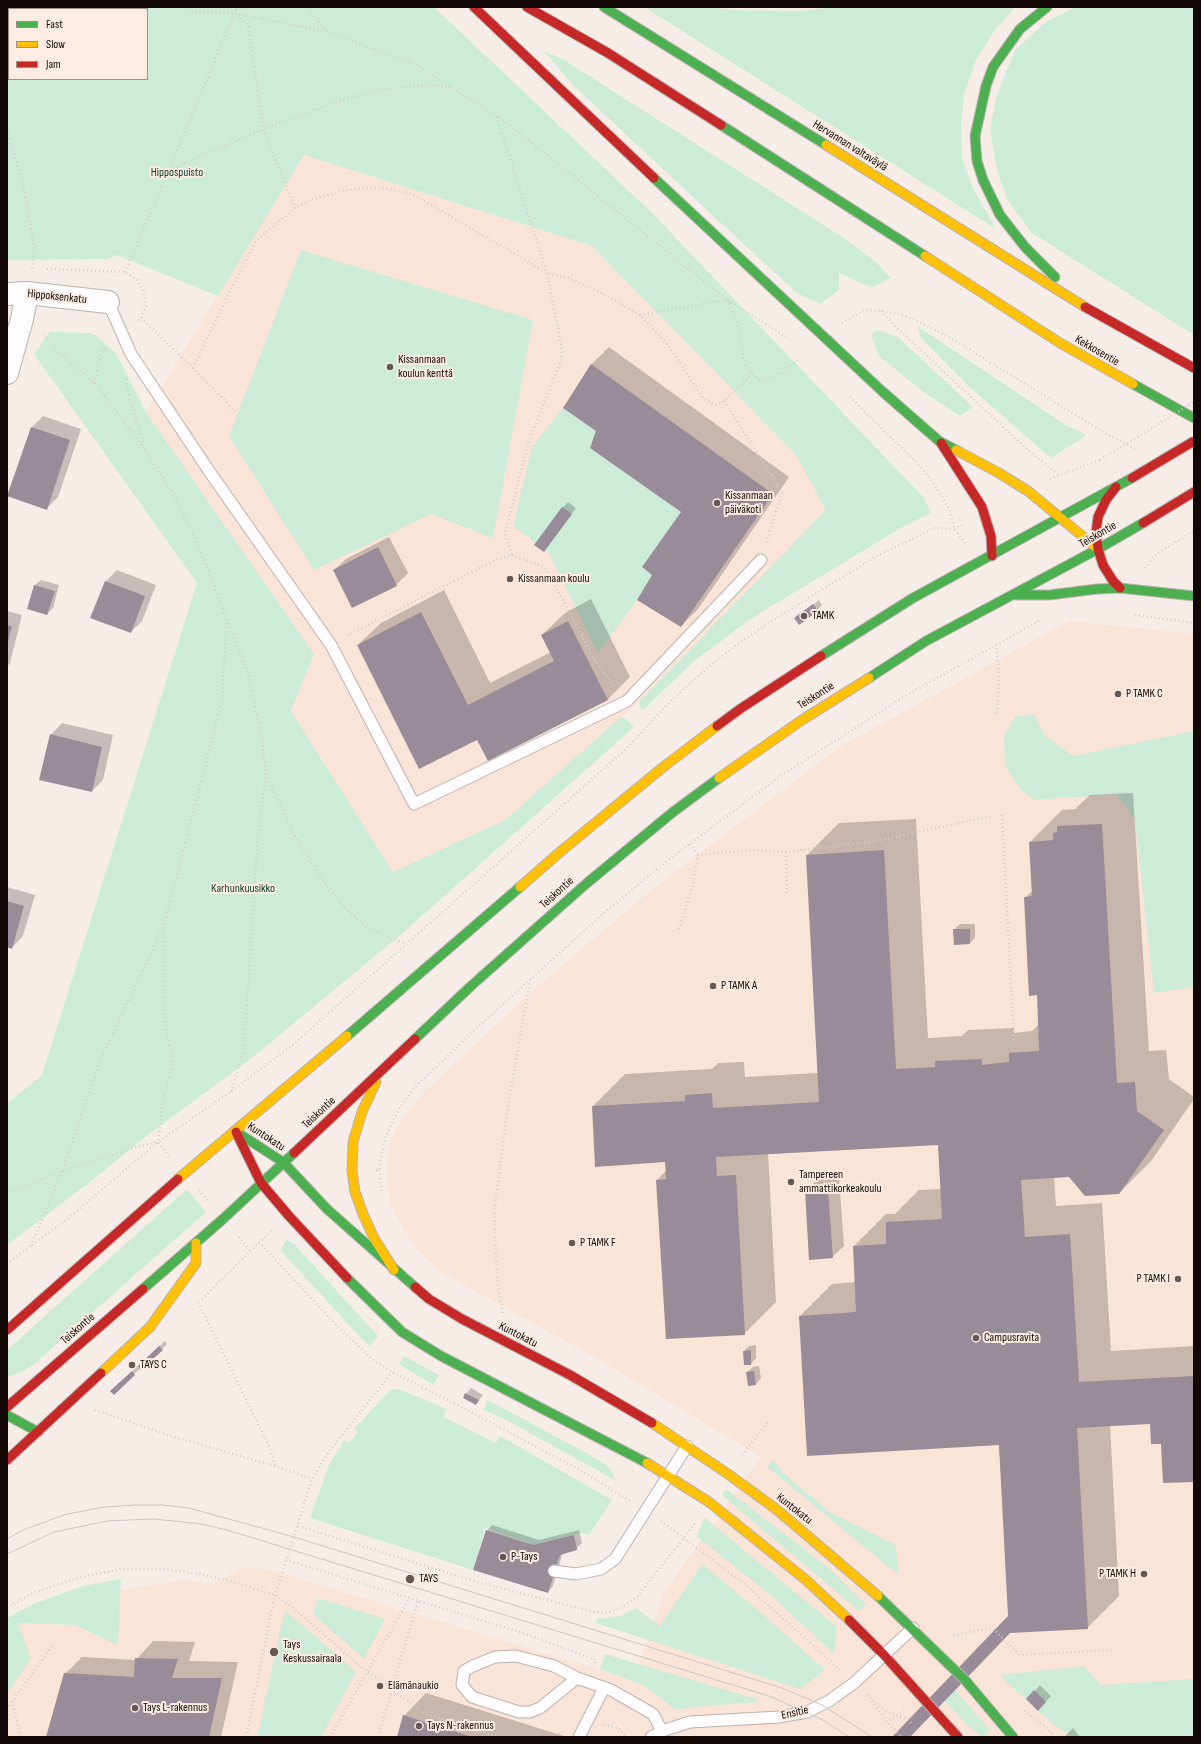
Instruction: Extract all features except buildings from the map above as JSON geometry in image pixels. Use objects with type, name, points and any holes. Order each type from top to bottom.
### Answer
[{"type":"main road","points":[[474,7],[730,250],[883,392],[940,441],[1005,476],[1028,491],[1098,549]]},
{"type":"main road","name":"Kekkosentie","points":[[527,7],[608,53],[1060,343],[1194,418]]},
{"type":"main road","name":"Hervannan valtaväylä","points":[[604,7],[1084,306]]},
{"type":"main road","points":[[1047,7],[1020,29],[993,67],[986,86],[975,136],[977,161],[983,180],[1000,215],[1024,248],[1084,306],[1194,368]]},
{"type":"main road","points":[[940,441],[982,507],[991,536],[992,556]]},
{"type":"main road","points":[[7,1330],[184,1173],[444,954],[560,852],[662,768],[740,710],[913,598],[1132,478],[1194,441]]},
{"type":"main road","points":[[1118,485],[1106,500],[1098,517],[1096,532],[1098,549],[1103,565],[1113,582],[1120,588]]},
{"type":"main road","name":"Teiskontie","points":[[7,1407],[223,1219],[471,986],[587,883],[673,812],[725,773],[802,720],[926,641],[1098,549],[1194,492]]},
{"type":"main road","points":[[1014,595],[1049,595],[1097,589],[1120,588],[1194,596]]},
{"type":"main road","points":[[379,1074],[362,1112],[352,1142],[352,1171],[355,1192],[363,1214],[374,1238],[394,1270]]},
{"type":"main road","name":"Kuntokatu","points":[[235,1131],[283,1162],[327,1209],[394,1270],[429,1299],[462,1319],[570,1375],[642,1417],[746,1487],[820,1544],[913,1628],[965,1680],[1013,1737]]},
{"type":"main road","name":"Kuntokatu","points":[[235,1131],[261,1183],[289,1216],[361,1293],[402,1332],[441,1356],[629,1452],[709,1502],[806,1580],[844,1615],[884,1655],[958,1737]]},
{"type":"main road","points":[[7,1460],[150,1327],[196,1263],[196,1243]]},
{"type":"main road","points":[[7,1415],[38,1432]]},
{"type":"street","name":"Hippoksenkatu","points":[[17,293],[108,302]]},
{"type":"street","points":[[7,373],[22,319],[17,293]]},
{"type":"lane","points":[[108,302],[131,354],[209,471],[331,645],[414,804],[626,701],[761,560]]},
{"type":"lane","points":[[554,1571],[576,1574],[601,1569],[615,1559],[687,1446]]},
{"type":"lane","name":"Ensitie","points":[[651,1737],[662,1731],[690,1722],[779,1717],[807,1712],[829,1701],[854,1683],[913,1628]]},
{"type":"lane","points":[[577,1678],[540,1708],[530,1712],[519,1712],[472,1697],[462,1685],[464,1671],[472,1666],[495,1657],[516,1656],[554,1666],[577,1678],[604,1688],[636,1703],[653,1714],[662,1731]]},
{"type":"lane","points":[[579,1737],[604,1688]]},
{"type":"path","points":[[185,7],[192,12],[235,13],[328,32],[415,64],[497,116],[727,300],[790,339]]},
{"type":"path","points":[[125,272],[237,7]]},
{"type":"path","points":[[305,7],[328,32]]},
{"type":"path","points":[[235,13],[248,24],[263,130],[295,208]]},
{"type":"path","points":[[169,170],[263,130],[333,103],[403,87],[428,85],[453,87]]},
{"type":"path","points":[[497,116],[547,273],[560,338],[562,357],[528,444],[505,534],[512,555]]},
{"type":"path","points":[[7,131],[23,183],[35,251],[32,269]]},
{"type":"path","points":[[194,368],[228,295],[256,241],[295,208],[308,201],[346,190],[379,187],[412,194],[547,273],[568,278],[608,296],[640,315],[669,346],[703,398],[714,405],[724,401],[752,374]]},
{"type":"path","points":[[26,269],[125,272],[137,280],[143,290],[146,306],[141,318],[102,351],[94,383]]},
{"type":"path","points":[[640,315],[727,300]]},
{"type":"path","points":[[727,300],[739,328],[745,365],[758,380],[781,373],[798,360]]},
{"type":"path","points":[[838,325],[864,310],[900,314],[916,320],[950,337],[1108,435],[1141,452]]},
{"type":"path","points":[[881,311],[897,328],[1030,452],[1059,475],[1100,460],[1194,402]]},
{"type":"path","points":[[141,318],[194,368],[238,414]]},
{"type":"path","points":[[42,332],[54,348],[94,383],[147,453],[172,492],[196,540],[247,670],[261,736],[266,773],[257,847],[244,1049],[230,1092]]},
{"type":"path","points":[[131,354],[126,366],[125,383],[147,453]]},
{"type":"path","points":[[7,1264],[66,1220],[158,1142],[230,1092],[294,1044],[626,749],[669,703],[707,668],[778,616],[875,558],[934,528],[954,529],[947,505],[937,488],[921,467],[847,393]]},
{"type":"path","points":[[724,401],[782,492],[761,560]]},
{"type":"path","points":[[331,645],[495,560],[512,555],[545,567],[596,662],[626,701]]},
{"type":"path","points":[[31,1247],[62,1172],[100,1061],[163,928],[222,701],[227,617]]},
{"type":"path","points":[[352,1171],[380,1170],[386,1135],[399,1109],[413,1089],[480,1024],[604,914],[690,844],[779,777],[902,698],[1031,625]]},
{"type":"path","points":[[996,644],[999,675],[997,714]]},
{"type":"path","points":[[266,773],[295,836],[322,879],[344,908],[366,927],[406,944]]},
{"type":"path","points":[[1002,815],[1014,1040]]},
{"type":"path","points":[[698,855],[752,850],[786,852],[882,840],[991,816]]},
{"type":"path","points":[[679,929],[693,884],[698,855],[690,844]]},
{"type":"path","points":[[786,852],[787,893]]},
{"type":"path","points":[[163,928],[164,1005],[166,1030],[171,1050],[172,1069],[164,1096],[158,1142],[250,1250],[289,1216]]},
{"type":"path","points":[[504,1320],[496,1278],[494,1213],[508,1105],[530,981]]},
{"type":"path","points":[[7,1193],[62,1172],[137,1147],[158,1142]]},
{"type":"path","points":[[259,1242],[359,1348],[392,1372],[580,1470],[614,1491]]},
{"type":"path","points":[[198,1302],[271,1450],[275,1466]]},
{"type":"path","points":[[246,1737],[275,1595],[312,1479],[328,1453],[392,1372]]},
{"type":"path","points":[[94,1410],[171,1436],[275,1466],[312,1479]]},
{"type":"path","points":[[738,1459],[769,1421]]},
{"type":"path","points":[[661,1520],[747,1586],[871,1699],[886,1711],[908,1720],[912,1724]]},
{"type":"path","points":[[298,1526],[477,1582],[590,1612],[607,1613],[623,1607],[638,1596],[684,1538]]},
{"type":"path","points":[[286,1560],[510,1630]]},
{"type":"path","points":[[7,1608],[33,1593],[76,1578],[121,1569],[165,1569],[200,1574],[246,1585],[255,1590],[275,1595],[291,1606],[368,1671],[424,1713],[498,1737]]},
{"type":"path","points":[[330,1737],[409,1598]]},
{"type":"path","points":[[378,1737],[418,1601]]},
{"type":"path","points":[[946,1637],[992,1628],[1020,1655],[1112,1650]]},
{"type":"path","points":[[7,1709],[52,1646]]},
{"type":"path","points":[[871,1699],[888,1723],[902,1737]]},
{"type":"path","points":[[12,1701],[21,1737]]},
{"type":"path","points":[[890,1720],[904,1711]]},
{"type":"path","points":[[1044,1726],[1055,1737]]},
{"type":"shaded area","name":"Kissanmaan koulu","points":[[304,155],[592,246],[797,455],[826,510],[639,702],[505,820],[393,872],[291,711],[314,654],[146,412]]},
{"type":"shaded area","name":"Tampereen ammattikorkeakoulu","points":[[1069,621],[1194,634],[1194,1737],[7,1737],[7,1626],[66,1598],[185,1580],[213,1584],[243,1567],[272,1570],[633,1680],[665,1591],[761,1457],[593,1356],[442,1273],[417,1249],[404,1230],[392,1207],[388,1192],[387,1172],[388,1150],[393,1135],[401,1121],[426,1090],[540,984],[654,888],[840,747]]},
{"type":"green space","name":"Hippospuisto","points":[[7,7],[434,7],[651,212],[924,498],[931,513],[901,528],[752,618],[693,662],[642,711],[639,702],[826,510],[796,455],[592,246],[304,155],[218,296],[117,255],[108,259],[7,260]]},
{"type":"green space","points":[[644,7],[710,7],[731,10],[799,11],[838,7],[1015,7],[994,31],[976,60],[964,94],[961,127],[962,159],[973,188],[996,229]]},
{"type":"green space","points":[[1076,7],[1194,7],[1194,335],[1032,233],[1008,201],[997,169],[990,130],[996,98],[1015,50],[1046,22]]},
{"type":"green space","points":[[544,51],[564,60],[844,238],[877,263],[891,278],[872,288],[839,273],[839,290],[820,304],[797,293],[573,85]]},
{"type":"green space","name":"Kissanmaan koulun kenttä","points":[[301,250],[533,320],[493,538],[431,514],[314,570],[229,436]]},
{"type":"green space","points":[[917,326],[1064,424],[1087,435],[1051,458],[964,382],[921,338]]},
{"type":"green space","points":[[877,330],[898,337],[973,407],[960,416],[926,394],[879,356],[871,335]]},
{"type":"green space","name":"Karhunkuusikko","points":[[50,332],[89,333],[95,335],[116,353],[146,412],[314,654],[291,711],[393,872],[505,820],[622,716],[634,727],[405,931],[252,1058],[149,1134],[90,1182],[7,1245],[7,1104],[42,1075],[197,583],[34,354]]},
{"type":"green space","points":[[563,408],[596,431],[590,448],[681,512],[642,567],[652,575],[637,600],[598,653],[549,553],[513,526],[532,447]]},
{"type":"green space","points":[[1034,714],[1045,736],[1073,756],[1194,731],[1194,987],[1154,993],[1135,819],[1116,794],[1034,800],[1019,788],[1005,766],[1004,735],[1016,716]]},
{"type":"green space","points":[[187,1189],[206,1212],[33,1365],[22,1372],[10,1376],[7,1375],[7,1350]]},
{"type":"green space","points":[[287,1240],[295,1245],[378,1336],[370,1346],[280,1250]]},
{"type":"green space","points":[[404,1356],[439,1375],[433,1385],[399,1364]]},
{"type":"green space","points":[[391,1389],[401,1390],[447,1409],[443,1417],[496,1443],[500,1436],[612,1500],[589,1535],[582,1533],[533,1545],[485,1528],[473,1570],[310,1518],[328,1467],[344,1440],[349,1443],[358,1432],[354,1429]]},
{"type":"green space","points":[[488,1400],[599,1460],[610,1468],[615,1480],[506,1420],[483,1410]]},
{"type":"green space","points":[[773,1459],[783,1473],[830,1512],[896,1545],[897,1574],[767,1467]]},
{"type":"green space","points":[[726,1489],[831,1570],[866,1604],[863,1608],[858,1610],[722,1495]]},
{"type":"green space","points":[[705,1518],[837,1627],[834,1654],[773,1597],[696,1536]]},
{"type":"green space","points":[[702,1564],[766,1617],[825,1670],[800,1689],[596,1623],[597,1619],[621,1616],[636,1608],[660,1626]]},
{"type":"green space","points":[[121,1579],[118,1645],[75,1625],[18,1623],[31,1659],[7,1693],[7,1618],[36,1603],[83,1586]]},
{"type":"green space","points":[[318,1598],[385,1619],[364,1659],[313,1614]]},
{"type":"green space","points":[[285,1610],[356,1672],[321,1737],[257,1737]]},
{"type":"green space","points":[[605,1654],[759,1700],[756,1702],[676,1710],[643,1685],[600,1669]]},
{"type":"green space","points":[[1084,1666],[1101,1685],[1194,1679],[1194,1737],[1074,1737],[1054,1725],[999,1675]]},
{"type":"green space","points":[[955,1690],[990,1730],[982,1737],[965,1723],[945,1701]]},
{"type":"tram line","points":[[7,1539],[23,1530],[67,1514],[104,1507],[162,1505],[189,1508],[294,1537],[782,1688],[822,1705],[872,1737]]},
{"type":"tram line","points":[[7,1554],[54,1532],[107,1521],[154,1519],[202,1524],[227,1530],[769,1696],[823,1720],[849,1737]]},
{"type":"traffic: fast","points":[[604,7],[826,145]]},
{"type":"traffic: fast","points":[[1047,7],[1020,29],[993,67],[986,86],[975,136],[977,161],[983,180],[1000,215],[1025,247],[1055,277]]},
{"type":"traffic: fast","points":[[721,125],[925,256]]},
{"type":"traffic: fast","points":[[654,178],[883,392],[939,441],[956,450]]},
{"type":"traffic: fast","points":[[1133,384],[1194,418]]},
{"type":"traffic: fast","points":[[821,656],[913,598],[1132,478]]},
{"type":"traffic: fast","points":[[869,678],[926,641],[1098,549],[1143,523]]},
{"type":"traffic: fast","points":[[1017,595],[1049,595],[1097,589],[1120,588],[1194,596]]},
{"type":"traffic: fast","points":[[415,1039],[471,986],[587,883],[673,812],[719,778]]},
{"type":"traffic: fast","points":[[347,1036],[520,887]]},
{"type":"traffic: fast","points":[[235,1131],[283,1162],[327,1209],[415,1287]]},
{"type":"traffic: fast","points":[[143,1289],[223,1219],[294,1153]]},
{"type":"traffic: fast","points":[[347,1278],[402,1332],[441,1356],[647,1463]]},
{"type":"traffic: fast","points":[[7,1415],[38,1432]]},
{"type":"traffic: fast","points":[[878,1596],[965,1680],[1013,1737]]},
{"type":"traffic: slow","points":[[826,145],[1085,307]]},
{"type":"traffic: slow","points":[[925,256],[1060,343],[1133,384]]},
{"type":"traffic: slow","points":[[956,450],[999,473],[1028,491],[1098,549]]},
{"type":"traffic: slow","points":[[719,778],[802,720],[869,678]]},
{"type":"traffic: slow","points":[[520,887],[662,768],[717,726]]},
{"type":"traffic: slow","points":[[178,1179],[347,1036]]},
{"type":"traffic: slow","points":[[376,1082],[362,1112],[353,1142],[352,1171],[355,1192],[363,1214],[374,1238],[394,1270]]},
{"type":"traffic: slow","points":[[101,1373],[150,1327],[196,1263],[196,1243]]},
{"type":"traffic: slow","points":[[652,1423],[728,1474],[776,1509],[878,1596]]},
{"type":"traffic: slow","points":[[647,1463],[709,1502],[806,1580],[849,1620]]},
{"type":"traffic: jam","points":[[474,7],[654,178]]},
{"type":"traffic: jam","points":[[527,7],[608,53],[721,125]]},
{"type":"traffic: jam","points":[[1085,307],[1194,368]]},
{"type":"traffic: jam","points":[[1132,478],[1194,441]]},
{"type":"traffic: jam","points":[[941,443],[982,507],[991,536],[992,556]]},
{"type":"traffic: jam","points":[[1116,487],[1106,500],[1098,517],[1096,532],[1098,549],[1103,565],[1113,581],[1120,588]]},
{"type":"traffic: jam","points":[[1143,523],[1194,492]]},
{"type":"traffic: jam","points":[[717,726],[740,709],[821,656]]},
{"type":"traffic: jam","points":[[294,1153],[415,1039]]},
{"type":"traffic: jam","points":[[236,1132],[261,1183],[289,1216],[347,1278]]},
{"type":"traffic: jam","points":[[7,1330],[178,1179]]},
{"type":"traffic: jam","points":[[415,1287],[429,1299],[462,1319],[570,1375],[652,1423]]},
{"type":"traffic: jam","points":[[7,1407],[143,1289]]},
{"type":"traffic: jam","points":[[7,1460],[101,1373]]},
{"type":"traffic: jam","points":[[849,1620],[884,1655],[958,1737]]},
{"type":"place","name":"Kissanmaan koulun kenttä","points":[[390,367]]},
{"type":"place","name":"Kissanmaan päiväkoti","points":[[717,503]]},
{"type":"place","name":"Kissanmaan koulu","points":[[510,579]]},
{"type":"place","name":"TAMK","points":[[804,616]]},
{"type":"place","name":"P TAMK C","points":[[1118,694]]},
{"type":"place","name":"P TAMK A","points":[[713,986]]},
{"type":"place","name":"Tampereen ammattikorkeakoulu","points":[[791,1182]]},
{"type":"place","name":"P TAMK F","points":[[572,1243]]},
{"type":"place","name":"P TAMK I","points":[[1178,1279]]},
{"type":"place","name":"Campusravita","points":[[976,1338]]},
{"type":"place","name":"TAYS C","points":[[132,1365]]},
{"type":"place","name":"P-Tays","points":[[503,1557]]},
{"type":"place","name":"P TAMK H","points":[[1144,1574]]},
{"type":"place","name":"TAYS","points":[[410,1579]]},
{"type":"place","name":"Tays Keskussairaala","points":[[274,1652]]},
{"type":"place","name":"Elämänaukio","points":[[380,1686]]},
{"type":"place","name":"Tays L-rakennus","points":[[135,1708]]},
{"type":"place","name":"Tays N-rakennus","points":[[419,1726]]}]
